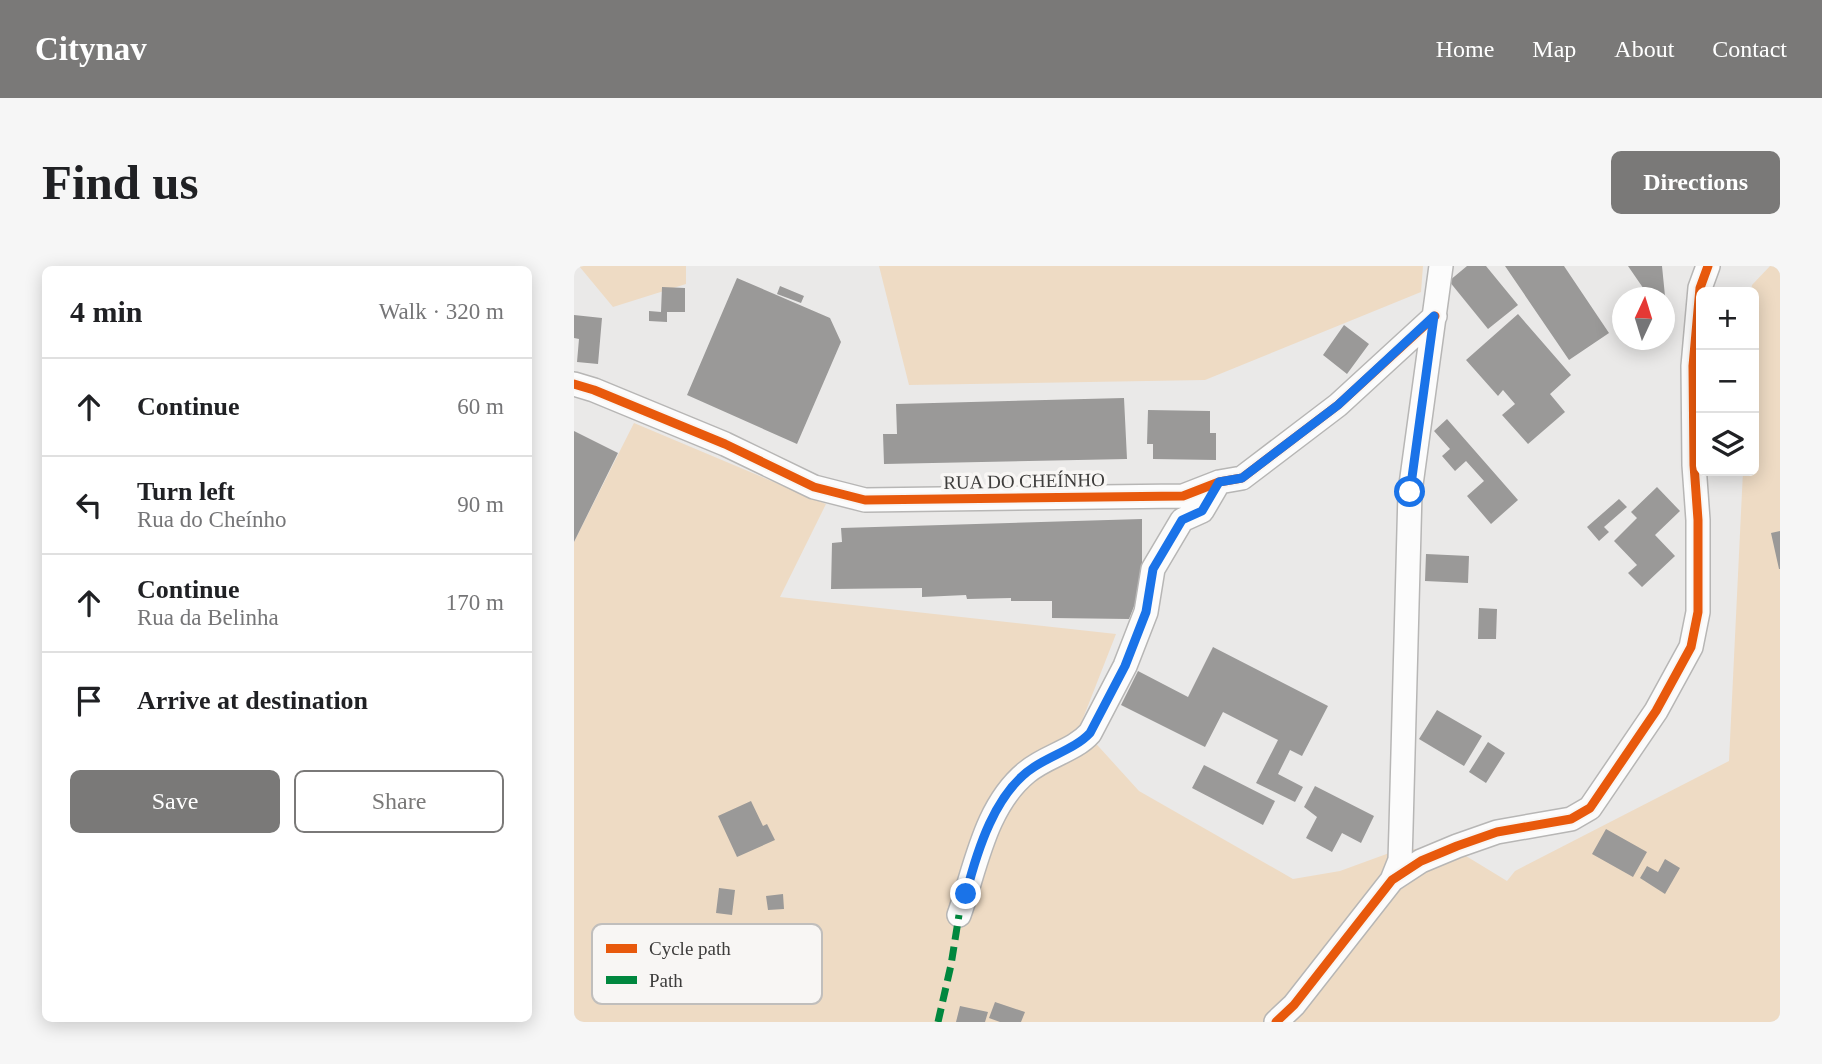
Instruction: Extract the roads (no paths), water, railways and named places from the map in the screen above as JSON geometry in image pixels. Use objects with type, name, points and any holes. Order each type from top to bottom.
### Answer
[{"type":"street","points":[[1392,880],[1399,860],[1401,828],[1410,492],[1441,266]]},
{"type":"street","points":[[1276,1022],[1294,1005],[1392,880],[1421,861],[1457,846],[1497,832],[1570,818],[1590,808],[1656,711],[1691,647],[1698,598],[1693,366],[1700,288],[1708,266]]},
{"type":"street","name":"RUA DO CHEÍNHO","points":[[574,384],[725,444],[814,487],[865,500],[1183,496],[1219,482],[1242,478],[1338,405],[1434,316]]},
{"type":"street","points":[[958,915],[1000,802],[1026,772],[1083,741],[1090,733],[1125,666],[1142,622],[1153,569],[1182,520],[1202,511],[1219,482]]}]
